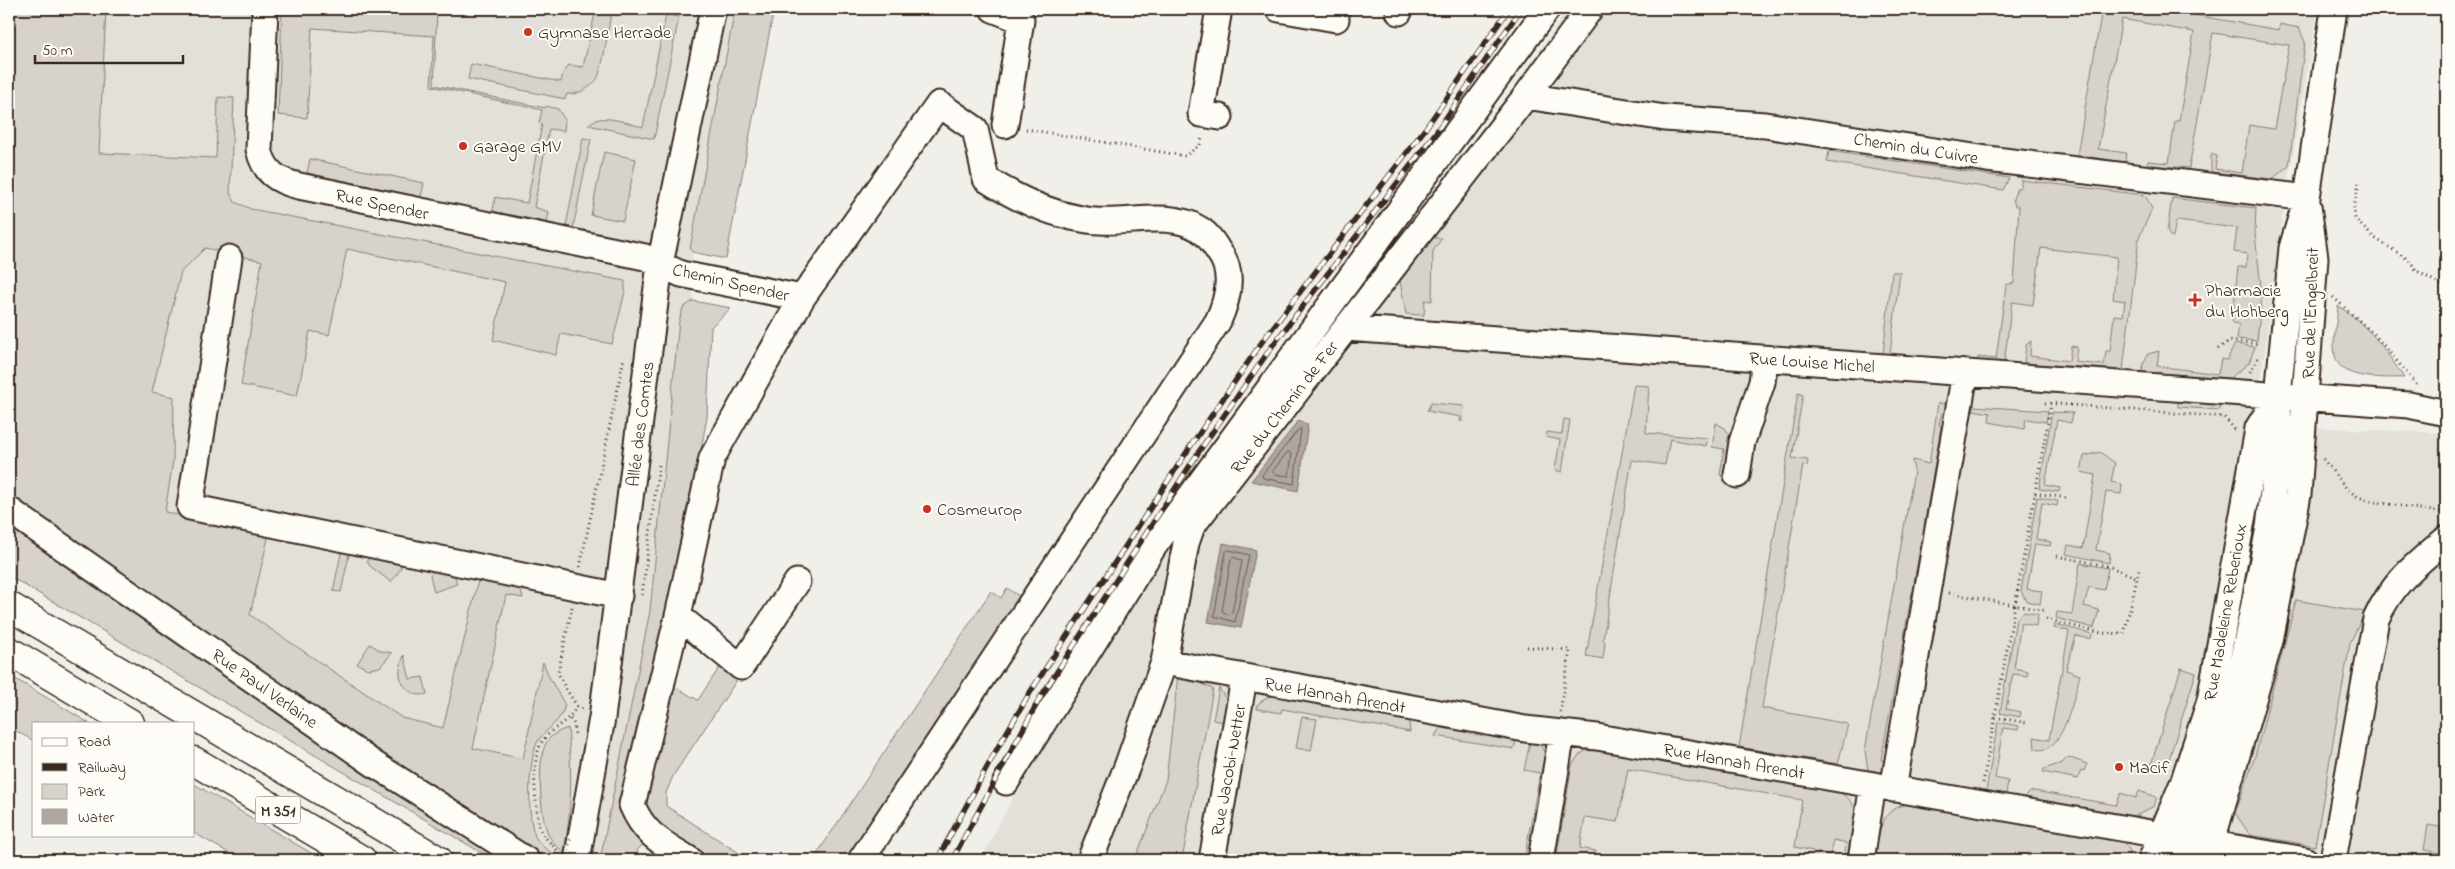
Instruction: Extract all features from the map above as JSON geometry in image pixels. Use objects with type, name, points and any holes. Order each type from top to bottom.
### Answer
[{"type":"highway","name":"M 351","points":[[9,606],[438,860]]},
{"type":"highway","points":[[9,651],[128,722]]},
{"type":"highway","name":"M 351","points":[[195,762],[362,860]]},
{"type":"street","name":"Rue Spender","points":[[265,9],[259,149],[262,161],[268,172],[278,179],[308,188],[645,257],[660,264]]},
{"type":"street","name":"Allée des Comtes","points":[[571,851],[602,718],[660,264],[713,9]]},
{"type":"street","points":[[976,9],[983,9]]},
{"type":"street","points":[[993,9],[1021,20],[1006,125]]},
{"type":"street","points":[[1213,116],[1201,114],[1218,9]]},
{"type":"street","points":[[1279,9],[1336,19]]},
{"type":"street","points":[[1006,782],[1154,546],[1548,9]]},
{"type":"street","name":"Rue du Chemin de Fer","points":[[1090,860],[1128,764],[1164,662],[1186,543],[1192,526],[1526,96],[1590,9]]},
{"type":"street","name":"Rue de l'Engelbreit","points":[[2334,9],[2307,198],[2292,248],[2278,396],[2409,405],[2446,413]]},
{"type":"street","name":"Chemin du Cuivre","points":[[1526,96],[1656,117],[1765,125],[1996,160],[2307,198]]},
{"type":"street","points":[[690,860],[650,834],[639,822],[632,805],[678,616],[712,458],[802,298],[938,104],[975,128],[986,179],[1017,199],[1041,209],[1088,220],[1157,220],[1186,223],[1200,229],[1222,255],[1228,283],[1224,308],[1218,321],[861,860]]},
{"type":"street","name":"Rue de l'Engelbreit","points":[[2306,398],[2315,258],[2307,198]]},
{"type":"street","points":[[229,258],[190,507],[619,596]]},
{"type":"street","name":"Chemin Spender","points":[[660,264],[686,275],[802,298]]},
{"type":"street","name":"Rue Louise Michel","points":[[1346,328],[2278,396]]},
{"type":"street","points":[[1737,475],[1742,442],[1762,382],[1765,358]]},
{"type":"street","points":[[1861,860],[1883,787],[1928,590],[1965,373]]},
{"type":"street","name":"Rue Madeleine Reberioux","points":[[2151,860],[2175,844],[2206,791],[2234,703],[2269,527],[2279,431],[2278,396]]},
{"type":"street","name":"Rue Madeleine Reberioux","points":[[2175,844],[2183,783],[2210,701],[2258,428],[2278,396]]},
{"type":"street","points":[[2279,431],[2306,398]]},
{"type":"street","points":[[2209,852],[2223,797],[2255,697],[2279,598],[2298,495],[2306,398]]},
{"type":"street","name":"Rue Paul Verlaine","points":[[9,510],[374,764],[526,860]]},
{"type":"street","points":[[2333,860],[2376,619],[2385,598],[2409,570],[2446,539]]},
{"type":"street","points":[[678,616],[741,667],[798,582]]},
{"type":"street","name":"Rue Hannah Arendt","points":[[1164,662],[1244,679],[1525,729],[1559,732],[1980,803],[2209,852],[2305,860]]},
{"type":"street","name":"Rue Jacobi-Netter","points":[[1212,860],[1244,679]]},
{"type":"street","points":[[1541,860],[1559,732]]},
{"type":"path","points":[[1006,125],[1185,156],[1200,145],[1213,116]]},
{"type":"path","points":[[2359,183],[2354,205],[2356,219],[2374,237],[2409,260],[2417,271],[2446,288]]},
{"type":"path","points":[[2327,292],[2346,306],[2374,334],[2421,391]]},
{"type":"path","points":[[2218,349],[2229,341],[2261,344]]},
{"type":"path","points":[[580,568],[624,357]]},
{"type":"path","points":[[2043,403],[2224,417],[2236,431]]},
{"type":"path","points":[[1980,803],[2051,404]]},
{"type":"path","points":[[2317,451],[2334,475],[2358,497],[2375,502],[2446,513]]},
{"type":"path","points":[[2035,493],[2067,498]]},
{"type":"path","points":[[2057,556],[2108,566],[2138,578]]},
{"type":"path","points":[[2046,619],[2101,633],[2124,634],[2140,566]]},
{"type":"path","points":[[1928,590],[2047,610]]},
{"type":"path","points":[[571,851],[544,836],[539,827],[535,767],[538,750],[545,738],[570,719],[577,706],[558,673],[574,598]]},
{"type":"path","points":[[1527,647],[1570,650],[1559,732]]},
{"type":"path","points":[[1995,717],[2027,723]]},
{"type":"shaded area","points":[[9,9],[735,9],[690,249],[692,252],[693,301],[683,308],[679,321],[650,611],[600,860],[509,860],[9,439]]},
{"type":"shaded area","points":[[1568,9],[2318,9],[2284,205],[2255,425],[2446,433],[2446,860],[981,860],[1029,765],[1189,513],[1423,206],[1498,111]]},
{"type":"green space","points":[[9,9],[106,9],[99,153],[216,158],[218,97],[234,98],[230,193],[235,202],[251,209],[625,281],[625,292],[612,344],[561,334],[556,355],[493,340],[505,282],[347,249],[329,335],[310,331],[297,396],[241,385],[262,261],[205,248],[181,272],[152,392],[174,397],[173,461],[165,512],[269,534],[250,615],[402,718],[443,728],[479,577],[520,588],[523,598],[506,595],[473,748],[523,759],[543,662],[550,679],[565,705],[557,721],[538,741],[535,749],[530,775],[531,820],[533,832],[537,840],[550,852],[565,860],[550,860],[461,807],[131,588],[9,497],[12,479],[9,461]]},
{"type":"green space","points":[[282,9],[437,9],[434,85],[558,109],[565,120],[564,131],[549,129],[534,207],[549,212],[547,223],[493,211],[495,197],[527,203],[542,124],[539,123],[542,110],[431,86],[434,36],[312,28],[307,118],[278,115]]},
{"type":"green space","points":[[596,9],[612,9],[599,74],[595,82],[588,88],[575,94],[567,94],[565,99],[468,79],[471,64],[561,82],[563,73],[569,65],[583,67]]},
{"type":"green space","points":[[735,9],[774,9],[726,259],[692,252],[690,249]]},
{"type":"green space","points":[[2102,9],[2160,9],[2279,30],[2280,24],[2299,28],[2305,42],[2289,166],[2272,179],[2211,172],[2211,154],[2217,156],[2215,169],[2242,173],[2249,125],[2274,129],[2289,45],[2213,33],[2189,168],[2147,165],[2148,161],[2169,163],[2175,121],[2179,121],[2194,32],[2122,19],[2098,149],[2126,153],[2125,162],[2077,155]]},
{"type":"green space","points":[[666,15],[679,17],[654,139],[588,125],[593,121],[607,119],[643,127]]},
{"type":"green space","points":[[583,138],[591,139],[573,228],[566,226]]},
{"type":"green space","points":[[1829,151],[2009,178],[2003,190],[1827,162]]},
{"type":"green space","points":[[604,152],[636,159],[623,221],[591,215]]},
{"type":"green space","points":[[310,159],[424,183],[421,197],[307,173]]},
{"type":"green space","points":[[2021,180],[2145,195],[2152,209],[2139,238],[2123,370],[2024,363],[2026,345],[2031,341],[2030,356],[2069,361],[2071,346],[2077,347],[2075,362],[2104,365],[2106,351],[2110,351],[2114,315],[2123,316],[2125,301],[2113,299],[2117,257],[2041,248],[2033,305],[2012,302],[2004,363],[1978,361],[1978,357],[1996,359],[2006,285],[2014,283],[2019,206],[2015,206],[2013,199],[2017,188],[2021,187]]},
{"type":"green space","points":[[2172,198],[2256,208],[2255,234],[2262,295],[2257,341],[2237,339],[2239,324],[2232,323],[2238,267],[2246,267],[2247,254],[2234,252],[2237,228],[2176,221],[2173,237],[2170,236],[2167,231]]},
{"type":"green space","points":[[1433,238],[1442,238],[1433,251],[1432,301],[1425,300],[1424,315],[1406,314],[1400,281]]},
{"type":"green space","points":[[1892,272],[1900,272],[1890,354],[1883,354]]},
{"type":"green space","points":[[693,301],[731,308],[711,327],[707,417],[668,627],[628,792],[649,840],[637,850],[640,860],[600,860],[650,611],[679,321],[683,308]]},
{"type":"green space","points":[[2338,306],[2367,329],[2404,378],[2354,374],[2339,364],[2335,356],[2334,344]]},
{"type":"green space","points":[[2235,344],[2255,347],[2249,363],[2230,378],[2142,372],[2143,364],[2148,354],[2159,351],[2157,366],[2218,374],[2221,359],[2227,360]]},
{"type":"green space","points":[[1634,385],[1649,386],[1646,433],[1708,438],[1706,446],[1670,439],[1665,465],[1632,460],[1603,640],[1605,642],[1603,659],[1586,656]]},
{"type":"green space","points":[[1798,393],[1803,395],[1792,458],[1808,460],[1807,466],[1803,465],[1762,708],[1848,724],[1838,764],[1739,747]]},
{"type":"green space","points":[[2178,398],[2219,402],[2219,410],[2178,407]]},
{"type":"green space","points":[[1431,403],[1464,406],[1463,421],[1460,421],[1461,417],[1427,411]]},
{"type":"green space","points":[[1938,403],[1952,404],[1950,415],[1942,413],[1939,425],[1941,427],[1924,527],[1930,529],[1928,539],[1922,538],[1914,582],[1920,584],[1919,593],[1912,592],[1904,636],[1911,638],[1910,648],[1902,647],[1881,760],[1889,762],[1887,773],[1868,770],[1865,751],[1914,471],[1912,460],[1929,464]]},
{"type":"green space","points":[[1974,406],[2048,411],[2046,422],[2026,419],[2024,429],[1989,422],[1990,413],[1973,410]]},
{"type":"green space","points":[[2052,412],[2073,413],[2071,423],[2057,420],[2045,485],[2060,488],[2059,492],[2039,489]]},
{"type":"green space","points":[[1564,419],[1570,420],[1562,472],[1555,470],[1560,440],[1546,437],[1547,432],[1562,434]]},
{"type":"green space","points":[[1716,423],[1725,428],[1732,438],[1727,477],[1720,475],[1724,449],[1712,447]]},
{"type":"green space","points":[[2100,452],[2115,463],[2111,482],[2122,484],[2121,494],[2106,492],[2096,550],[2110,553],[2109,563],[2066,554],[2068,545],[2083,548],[2095,475],[2081,472],[2084,456]]},
{"type":"green space","points":[[2037,497],[2058,501],[2057,506],[2042,503],[2036,539],[2051,542],[2050,546],[2035,544],[2027,589],[2042,591],[2040,604],[2026,601],[2021,591]]},
{"type":"green space","points":[[9,521],[509,860],[494,860],[9,576]]},
{"type":"green space","points":[[342,549],[350,550],[341,592],[333,591]]},
{"type":"green space","points":[[369,557],[402,562],[400,570],[391,582],[370,566],[367,561]]},
{"type":"green space","points":[[2080,563],[2108,568],[2104,590],[2089,587],[2084,606],[2099,610],[2094,628],[2056,618],[2057,612],[2072,614]]},
{"type":"green space","points":[[434,570],[454,573],[457,584],[434,592],[430,575]]},
{"type":"green space","points":[[1007,588],[1025,600],[853,860],[813,860],[991,591],[1001,598]]},
{"type":"green space","points":[[2296,600],[2365,612],[2350,643],[2315,846],[2250,835],[2235,813],[2255,756]]},
{"type":"green space","points":[[2024,612],[2038,614],[2036,626],[2021,623],[2014,668],[2028,671],[2027,676],[2013,674],[2006,709],[2021,712],[2020,717],[2000,713],[2016,619]]},
{"type":"green space","points":[[2055,624],[2092,634],[2091,639],[2076,636],[2066,670],[2080,675],[2066,722],[2053,744],[2045,749],[2035,749],[2034,737],[2049,740],[2069,631],[2054,628]]},
{"type":"green space","points":[[684,634],[686,636],[673,686],[698,700],[723,662],[739,677],[673,776],[666,793],[666,806],[750,860],[703,860],[662,834],[644,810],[643,798]]},
{"type":"green space","points":[[370,644],[381,651],[392,653],[380,667],[368,669],[357,664]]},
{"type":"green space","points":[[404,655],[410,679],[423,677],[427,694],[418,695],[410,691],[403,684],[400,673]]},
{"type":"green space","points":[[2181,668],[2196,673],[2166,769],[2151,765]]},
{"type":"green space","points":[[9,675],[87,722],[32,722],[32,740],[9,727]]},
{"type":"green space","points":[[1178,675],[1202,679],[1202,684],[1213,689],[1182,860],[1135,860],[1166,780]]},
{"type":"green space","points":[[1219,688],[1229,704],[1228,723],[1213,720]]},
{"type":"green space","points":[[1276,695],[1405,717],[1409,721],[1410,732],[1282,709],[1281,713],[1257,709],[1257,705],[1267,697]]},
{"type":"green space","points":[[1302,717],[1317,719],[1311,751],[1296,748]]},
{"type":"green space","points":[[1998,722],[2019,726],[2018,730],[2003,728],[1995,778],[2008,781],[2006,794],[1986,791]]},
{"type":"green space","points":[[1442,725],[1517,736],[1514,749],[1435,736]]},
{"type":"green space","points":[[568,728],[570,759],[569,821],[564,852],[556,846],[548,834],[540,784],[544,747],[548,740],[557,732]]},
{"type":"green space","points":[[1530,742],[1540,744],[1547,758],[1533,860],[1524,860],[1540,773],[1524,770]]},
{"type":"green space","points":[[1590,748],[1832,788],[1851,801],[1855,809],[1856,825],[1850,857],[1844,858],[1846,843],[1833,840],[1830,855],[1795,847],[1802,800],[1628,769],[1618,822],[1585,817],[1580,848],[1596,851],[1595,860],[1556,860],[1572,765],[1579,755]]},
{"type":"green space","points":[[2068,757],[2087,764],[2084,771],[2081,770],[2078,779],[2043,772],[2044,769],[2062,763]]},
{"type":"green space","points":[[195,785],[323,860],[241,860],[195,834]]},
{"type":"green space","points":[[2034,791],[2116,805],[2121,793],[2136,798],[2139,791],[2157,797],[2154,806],[2134,817],[2024,798]]},
{"type":"green space","points":[[1914,803],[2121,839],[2134,856],[2133,860],[1875,860],[1880,830],[1887,815],[1902,805]]},
{"type":"green space","points":[[2428,825],[2440,827],[2440,830],[2446,831],[2446,854],[2424,850]]},
{"type":"water","points":[[1299,420],[1308,425],[1298,491],[1251,481]]},
{"type":"water","points":[[1223,543],[1256,550],[1241,628],[1208,622]]},
{"type":"railway","points":[[937,860],[997,749],[1031,691],[1192,444],[1264,339],[1425,129],[1509,9]]},
{"type":"railway","points":[[952,860],[1040,698],[1200,450],[1273,345],[1434,135],[1521,9]]},
{"type":"place","name":"Gymnase Herrade","points":[[528,32]]},
{"type":"place","name":"Garage GMV","points":[[463,146]]},
{"type":"place","name":"Pharmacie du Hohberg","points":[[2195,300]]},
{"type":"place","name":"Cosmeurop","points":[[927,509]]},
{"type":"place","name":"Macif","points":[[2119,767]]}]
